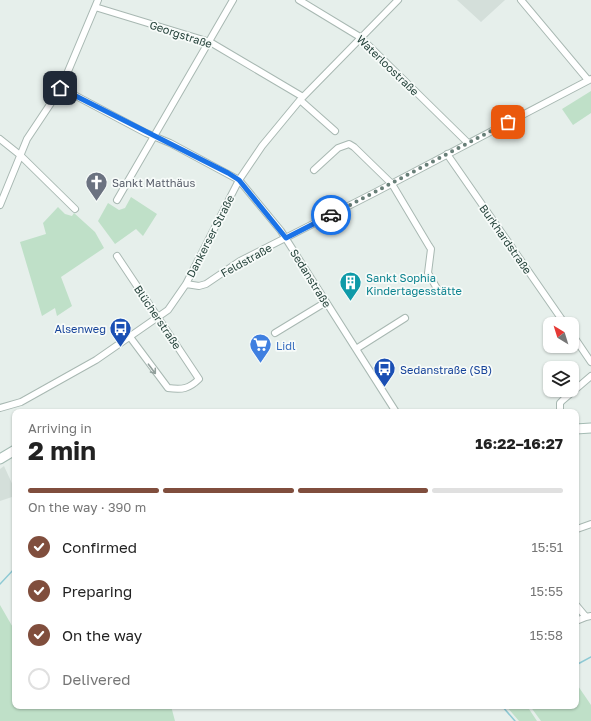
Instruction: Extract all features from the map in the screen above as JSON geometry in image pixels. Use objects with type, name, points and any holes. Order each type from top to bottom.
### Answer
[{"type":"main road","points":[[579,429],[591,428]]},
{"type":"main road","points":[[0,458],[12,452]]},
{"type":"street","points":[[0,205],[27,139],[60,88],[98,0]]},
{"type":"street","points":[[117,200],[234,0]]},
{"type":"street","name":"Waterloostraße","points":[[299,0],[360,37],[468,143]]},
{"type":"street","name":"Dankerser Straße","points":[[0,408],[21,402],[96,360],[158,317],[174,303],[186,284],[239,180],[262,146],[301,98],[398,0]]},
{"type":"street","points":[[521,0],[589,80]]},
{"type":"street","name":"Georgstraße","points":[[95,7],[210,42],[301,98],[335,131]]},
{"type":"street","name":"Feldstraße","points":[[186,284],[199,286],[206,284],[229,268],[589,80]]},
{"type":"street","name":"Sedanstraße","points":[[60,88],[154,136],[170,142],[239,180],[286,238],[394,409]]},
{"type":"street","points":[[0,139],[20,155],[75,209]]},
{"type":"street","points":[[314,170],[338,148],[349,144],[392,184],[431,249],[428,273],[439,292]]},
{"type":"street","name":"Burkhardstraße","points":[[448,154],[560,317]]},
{"type":"street","name":"Blücherstraße","points":[[117,256],[199,379],[191,387],[180,390],[168,388],[130,337]]},
{"type":"street","points":[[275,333],[326,302]]},
{"type":"street","points":[[356,349],[405,318]]},
{"type":"street","points":[[579,344],[591,362]]},
{"type":"street","points":[[560,409],[560,403],[591,376]]},
{"type":"street","points":[[579,528],[591,524]]},
{"type":"street","points":[[579,608],[589,616],[579,620]]},
{"type":"shaded area","points":[[457,0],[505,0],[481,22]]},
{"type":"shaded area","points":[[4,466],[12,483],[12,497],[0,501],[0,469]]},
{"type":"green space","points":[[591,91],[591,113],[573,125],[562,109]]},
{"type":"green space","points":[[131,197],[157,214],[143,236],[136,229],[115,244],[98,221],[108,203],[119,210],[125,208]]},
{"type":"green space","points":[[58,207],[65,214],[72,216],[74,213],[95,232],[104,248],[61,277],[72,306],[57,316],[55,308],[42,316],[20,242],[46,234],[43,223]]},
{"type":"green space","points":[[0,605],[12,626],[12,709],[172,709],[175,721],[0,721]]},
{"type":"green space","points":[[579,687],[591,705],[591,721],[541,721],[532,709],[579,709]]},
{"type":"green space","points":[[509,709],[529,709],[537,721],[519,721]]},
{"type":"waterway","points":[[0,584],[12,571]]},
{"type":"waterway","points":[[579,663],[591,657]]},
{"type":"waterway","points":[[505,709],[515,721]]},
{"type":"way so far","points":[[331,215],[508,122]]},
{"type":"place","name":"Sankt Matthäus","points":[[97,202]]},
{"type":"place","name":"Sankt Sophia Kindertagesstätte","points":[[351,302]]},
{"type":"place","name":"Alsenweg","points":[[121,348]]},
{"type":"place","name":"Lidl","points":[[260,364]]},
{"type":"place","name":"Sedanstraße (SB)","points":[[385,388]]},
{"type":"route","points":[[60,88],[154,136],[170,142],[239,180],[286,238],[331,215]]}]
